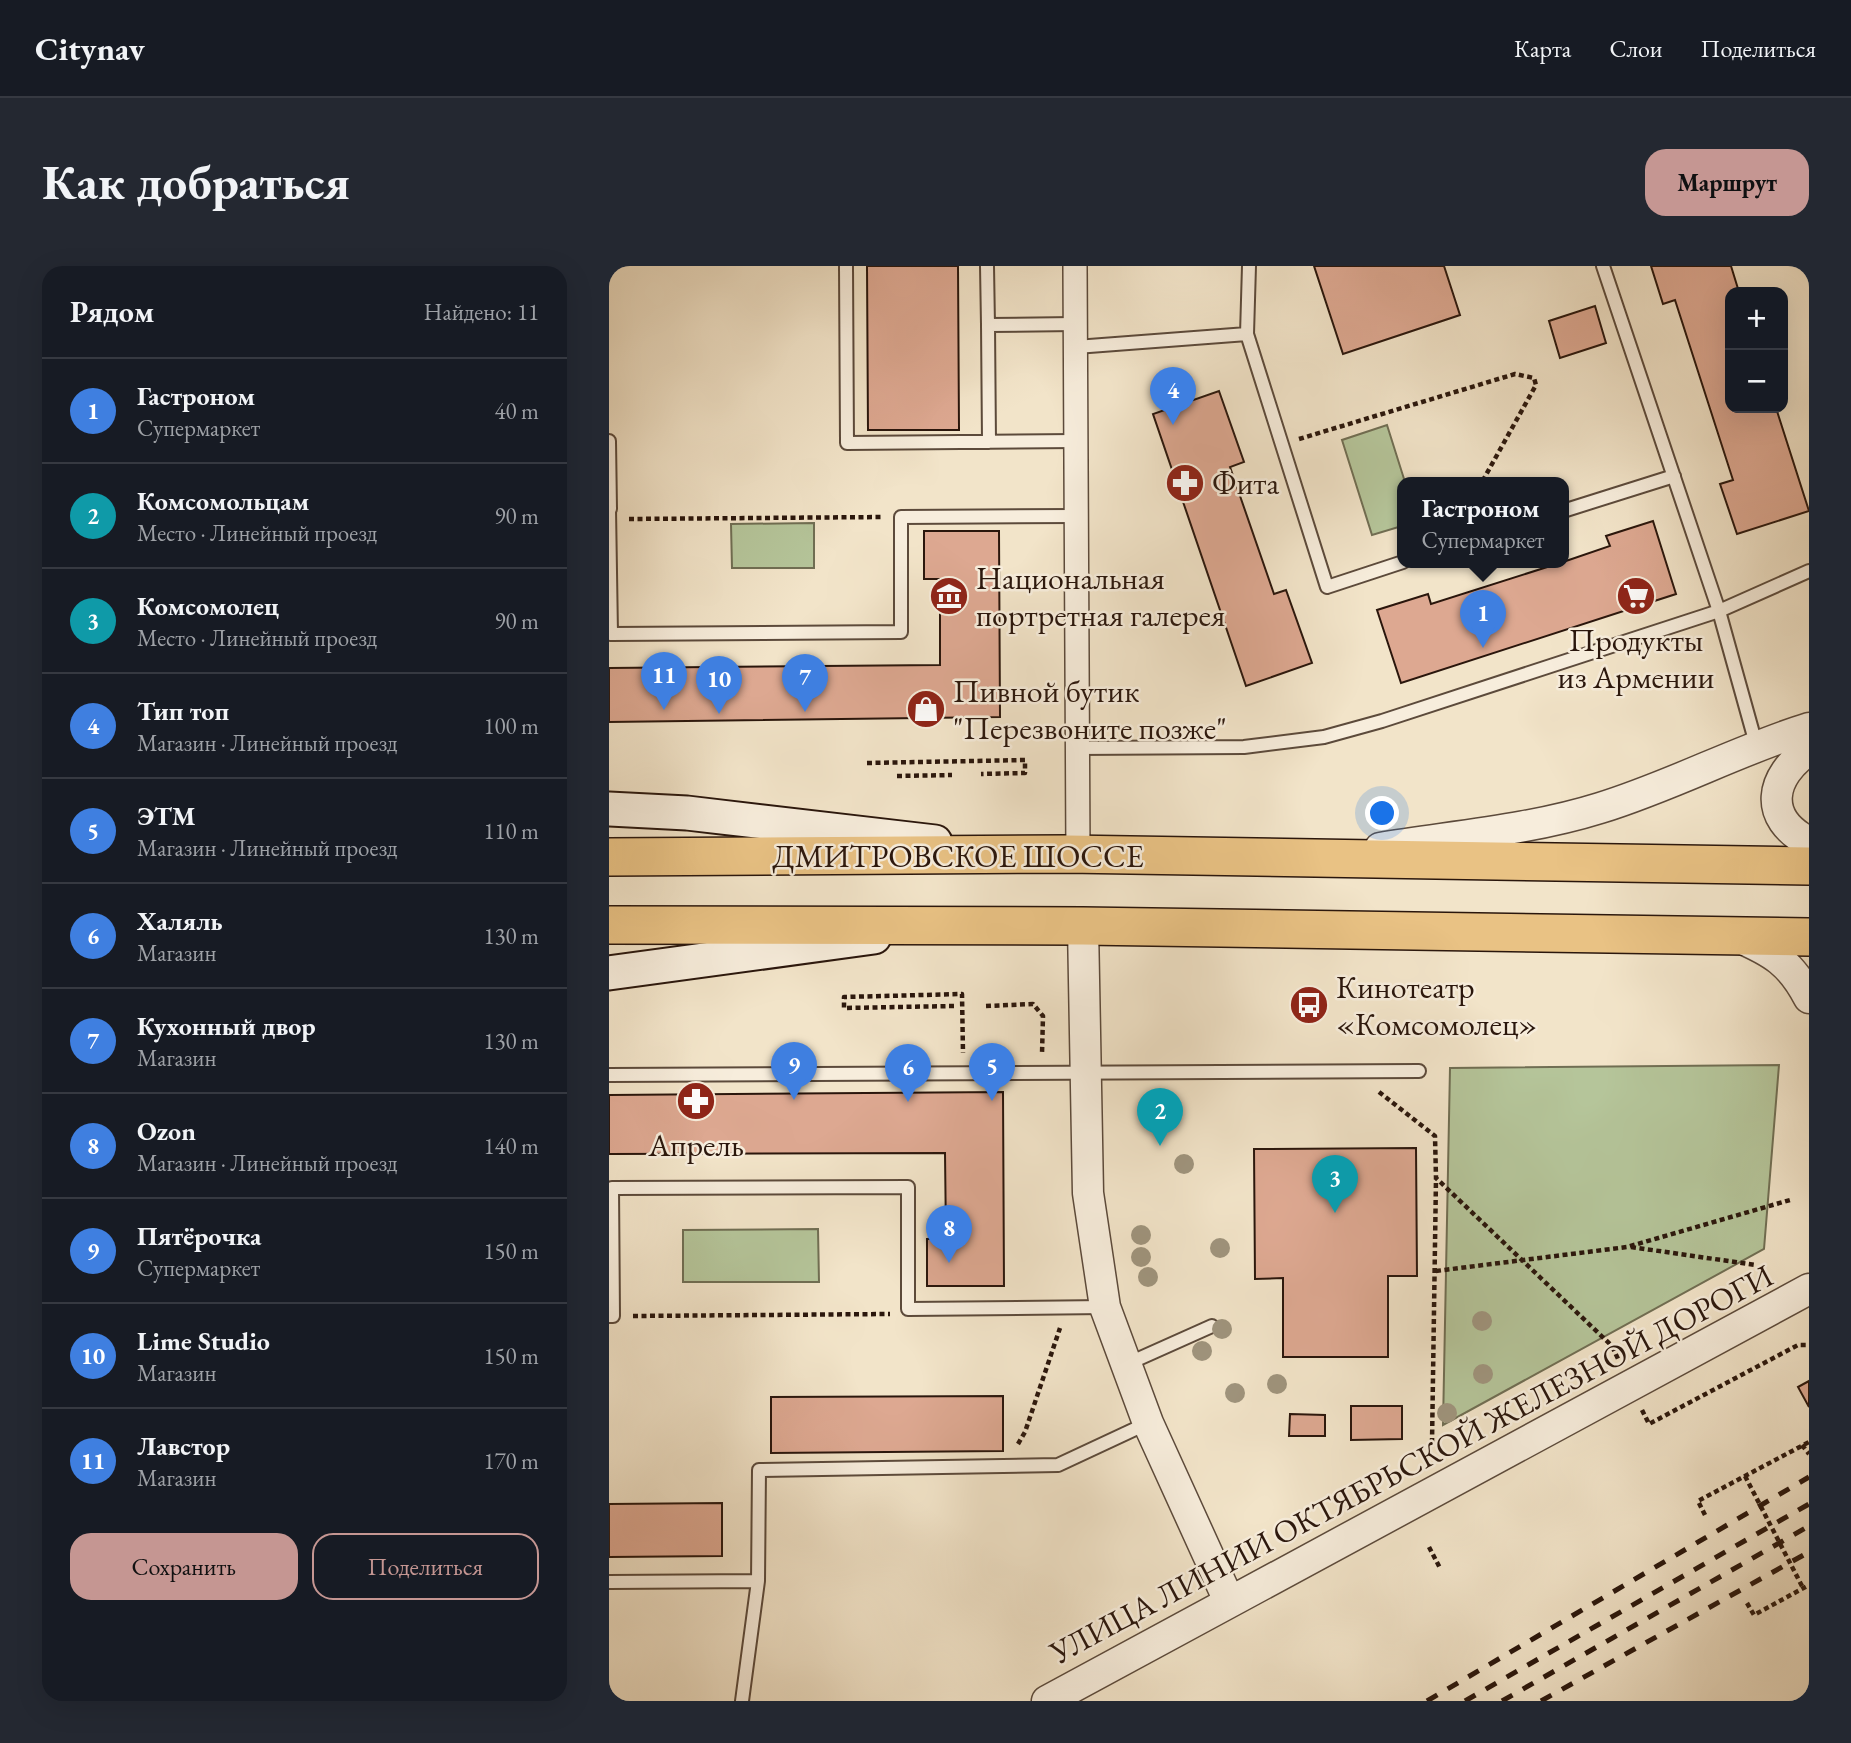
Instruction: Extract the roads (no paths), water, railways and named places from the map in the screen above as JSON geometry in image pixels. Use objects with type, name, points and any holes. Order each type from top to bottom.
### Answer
[{"type":"main road","points":[[609,809],[687,813],[1072,855]]},
{"type":"main road","name":"ДМИТРОВСКОЕ ШОССЕ","points":[[609,857],[1072,855],[1809,866]]},
{"type":"main road","points":[[609,925],[942,928],[1083,926],[1809,937]]},
{"type":"main road","points":[[609,973],[942,928]]},
{"type":"street","points":[[1072,855],[1076,748],[1075,266]]},
{"type":"street","points":[[1306,860],[1599,809],[1662,786],[1756,744],[1809,728]]},
{"type":"street","points":[[1809,750],[1792,762],[1782,775],[1777,792],[1778,809],[1784,823],[1809,842]]},
{"type":"street","points":[[1083,926],[1088,1193],[1105,1307],[1148,1423],[1229,1601]]},
{"type":"street","points":[[1735,936],[1771,951],[1797,976],[1809,998]]},
{"type":"street","name":"УЛИЦА ЛИНИИ ОКТЯБРЬСКОЙ ЖЕЛЕЗНОЙ ДОРОГИ","points":[[1047,1701],[1229,1601],[1631,1388],[1809,1289]]},
{"type":"lane","points":[[846,266],[847,443],[1076,441]]},
{"type":"lane","points":[[987,266],[989,442]]},
{"type":"lane","points":[[1249,266],[1247,334],[1327,587],[1397,564]]},
{"type":"lane","points":[[1603,266],[1719,611],[1756,744]]},
{"type":"lane","points":[[988,325],[1076,336],[1247,334]]},
{"type":"lane","points":[[609,441],[611,634],[901,632],[901,517],[1076,516]]},
{"type":"lane","points":[[1569,509],[1674,476]]},
{"type":"lane","points":[[1076,748],[1244,747],[1324,737],[1382,721],[1719,611],[1809,572]]},
{"type":"lane","points":[[609,1074],[1085,1075],[1419,1071]]},
{"type":"lane","points":[[611,1316],[612,1188],[908,1187],[908,1309],[1105,1307]]},
{"type":"lane","points":[[1126,1364],[1212,1326]]},
{"type":"lane","points":[[742,1701],[758,1581],[759,1469],[1058,1465],[1148,1423]]},
{"type":"lane","points":[[609,1582],[758,1581]]},
{"type":"railway","points":[[1427,1701],[1809,1477]]},
{"type":"railway","points":[[1465,1701],[1809,1504]]},
{"type":"railway","points":[[1502,1701],[1809,1526]]},
{"type":"railway","points":[[1541,1701],[1809,1552]]},
{"type":"place","name":"Тип топ","points":[[1173,425]]},
{"type":"place","name":"Фита","points":[[1185,483]]},
{"type":"place","name":"Национальная портретная галерея","points":[[949,596]]},
{"type":"place","name":"Продукты из Армении","points":[[1636,596]]},
{"type":"place","name":"Гастроном","points":[[1483,648]]},
{"type":"place","name":"Пивной бутик \"Перезвоните позже\"","points":[[926,709]]},
{"type":"place","name":"Лавстор","points":[[664,710]]},
{"type":"place","name":"Кухонный двор","points":[[805,712]]},
{"type":"place","name":"Lime Studio","points":[[719,714]]},
{"type":"place","name":"Кинотеатр «Комсомолец»","points":[[1309,1005]]},
{"type":"place","name":"Пятёрочка","points":[[794,1100]]},
{"type":"place","name":"Апрель","points":[[696,1101]]},
{"type":"place","name":"ЭТМ","points":[[992,1101]]},
{"type":"place","name":"Халяль","points":[[908,1102]]},
{"type":"place","name":"Комсомольцам","points":[[1160,1146]]},
{"type":"place","name":"Комсомолец","points":[[1335,1213]]},
{"type":"place","name":"Ozon","points":[[949,1263]]}]
